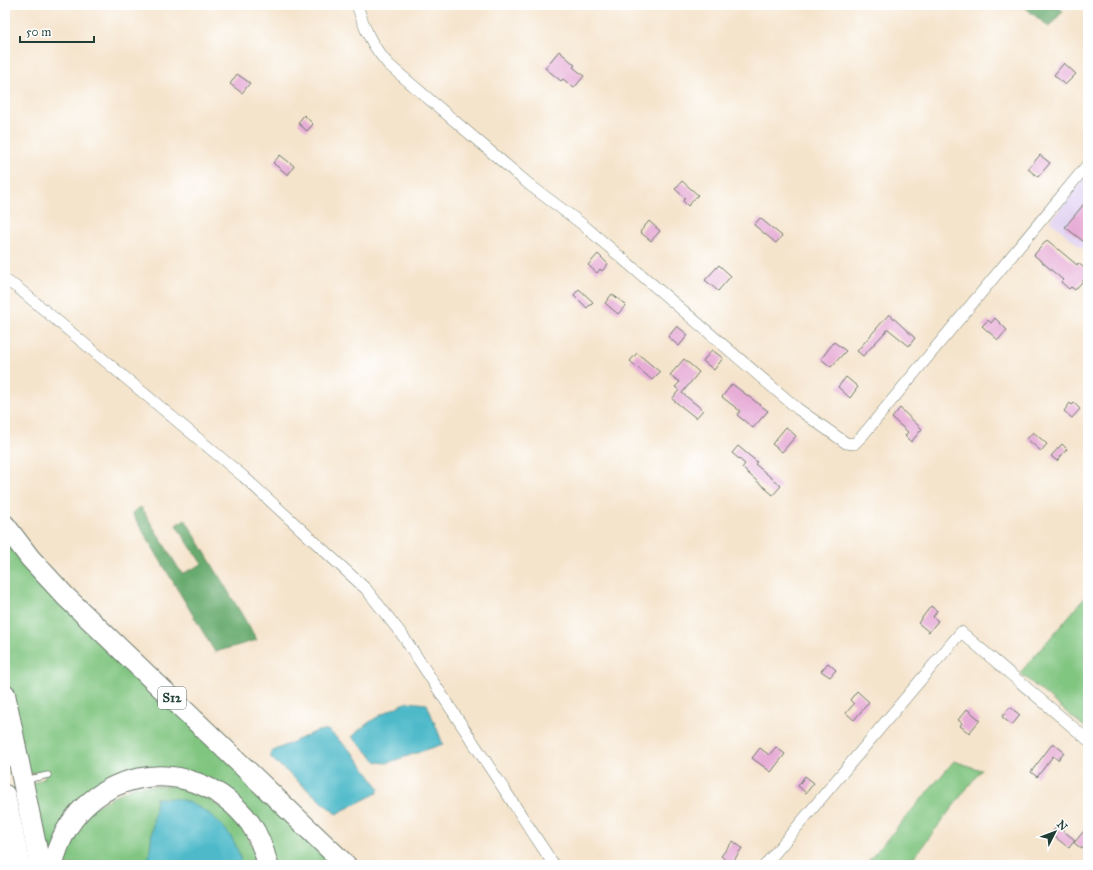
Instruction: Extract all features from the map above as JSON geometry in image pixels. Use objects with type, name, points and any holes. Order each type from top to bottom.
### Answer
[{"type":"highway","name":"S12","points":[[5,525],[30,558],[66,597],[346,865]]},
{"type":"highway","points":[[5,694],[40,865]]},
{"type":"highway","points":[[53,865],[57,850],[64,835],[86,804],[119,784],[144,777],[165,777],[200,784],[229,801],[246,818],[257,834],[268,865]]},
{"type":"highway","points":[[5,795],[20,865]]},
{"type":"street","points":[[357,5],[367,35],[376,51],[389,65],[531,186],[582,224],[798,409],[846,443],[854,444],[863,436],[1088,164]]},
{"type":"street","points":[[5,280],[18,288],[244,477],[366,589],[402,636],[554,865]]},
{"type":"street","points":[[765,865],[961,632],[1088,740]]},
{"type":"lane","points":[[23,780],[48,775]]},
{"type":"shaded area","points":[[1088,174],[1088,253],[1050,221]]},
{"type":"green space","points":[[1022,5],[1056,5],[1063,11],[1049,27]]},
{"type":"green space","points":[[141,507],[182,574],[202,564],[176,525],[185,519],[257,640],[215,652],[132,513]]},
{"type":"green space","points":[[5,536],[337,865],[272,865],[210,783],[109,783],[48,865],[31,784],[45,778],[43,772],[30,773],[25,769],[5,671]]},
{"type":"green space","points":[[1088,594],[1088,730],[1020,673]]},
{"type":"green space","points":[[954,761],[981,770],[908,865],[865,865]]},
{"type":"green space","points":[[134,786],[186,786],[236,816],[263,865],[59,865],[62,852],[91,809]]},
{"type":"water","points":[[408,702],[427,704],[443,744],[387,763],[377,762],[352,737],[378,716]]},
{"type":"water","points":[[328,730],[354,754],[379,788],[377,793],[336,814],[271,758],[271,752],[317,731]]},
{"type":"water","points":[[156,798],[178,799],[200,808],[210,815],[228,832],[239,854],[241,865],[148,865]]},
{"type":"building","points":[[559,51],[575,65],[573,67],[584,76],[574,88],[563,79],[561,81],[545,68]]},
{"type":"building","points":[[1064,63],[1076,74],[1065,85],[1054,75]]},
{"type":"building","points":[[237,74],[250,83],[242,93],[230,84]]},
{"type":"building","points":[[304,115],[313,124],[307,131],[298,123]]},
{"type":"building","points":[[280,155],[294,166],[288,175],[273,163]]},
{"type":"building","points":[[1040,155],[1050,163],[1038,177],[1028,169]]},
{"type":"building","points":[[682,181],[698,195],[688,206],[683,201],[685,198],[675,189]]},
{"type":"building","points":[[1088,199],[1088,245],[1065,227]]},
{"type":"building","points":[[760,218],[782,236],[776,243],[754,225]]},
{"type":"building","points":[[649,221],[660,231],[651,241],[640,232]]},
{"type":"building","points":[[1047,240],[1077,265],[1078,263],[1088,271],[1088,275],[1075,290],[1071,287],[1069,289],[1061,282],[1063,280],[1034,255]]},
{"type":"building","points":[[598,254],[608,264],[602,271],[600,269],[597,273],[588,265]]},
{"type":"building","points":[[719,265],[731,276],[718,291],[705,280]]},
{"type":"building","points":[[579,289],[593,302],[587,308],[574,295]]},
{"type":"building","points":[[612,294],[626,305],[618,314],[605,303]]},
{"type":"building","points":[[889,314],[915,338],[909,346],[888,329],[863,356],[857,351]]},
{"type":"building","points":[[995,318],[1007,330],[998,340],[982,326],[988,320],[991,323]]},
{"type":"building","points":[[677,326],[688,335],[679,346],[668,337]]},
{"type":"building","points":[[834,342],[846,351],[831,367],[821,359]]},
{"type":"building","points":[[712,350],[723,358],[714,370],[703,361]]},
{"type":"building","points":[[637,353],[660,372],[652,380],[630,361]]},
{"type":"building","points":[[684,359],[699,372],[682,393],[703,410],[696,418],[672,399],[679,390],[675,387],[680,382],[670,375]]},
{"type":"building","points":[[846,377],[858,387],[850,398],[838,387]]},
{"type":"building","points":[[732,384],[768,411],[753,428],[737,415],[740,411],[722,397]]},
{"type":"building","points":[[1070,403],[1072,405],[1074,403],[1080,409],[1072,418],[1064,411]]},
{"type":"building","points":[[900,408],[922,429],[911,442],[905,436],[908,432],[892,418]]},
{"type":"building","points":[[786,427],[796,436],[782,452],[772,444]]},
{"type":"building","points":[[1033,432],[1047,444],[1041,451],[1027,439]]},
{"type":"building","points":[[1062,444],[1067,449],[1057,461],[1051,456]]},
{"type":"building","points":[[738,446],[757,462],[755,464],[781,486],[773,495],[742,468],[745,464],[732,453]]},
{"type":"building","points":[[931,606],[937,611],[933,617],[938,621],[929,632],[918,623]]},
{"type":"building","points":[[828,663],[836,670],[830,677],[821,671]]},
{"type":"building","points":[[857,691],[869,702],[854,720],[846,713],[854,704],[850,700]]},
{"type":"building","points":[[1010,707],[1020,715],[1012,725],[1002,717]]},
{"type":"building","points":[[967,709],[980,720],[969,733],[960,726],[962,723],[958,720]]},
{"type":"building","points":[[1053,743],[1064,752],[1058,760],[1053,756],[1037,777],[1031,772]]},
{"type":"building","points":[[776,747],[785,754],[771,772],[752,758],[760,748],[769,755]]},
{"type":"building","points":[[805,776],[814,783],[806,793],[798,786]]},
{"type":"building","points":[[1057,826],[1075,840],[1069,848],[1051,834]]},
{"type":"building","points":[[1088,826],[1088,842],[1082,849],[1074,843]]},
{"type":"building","points":[[733,841],[742,848],[731,865],[721,856]]}]
